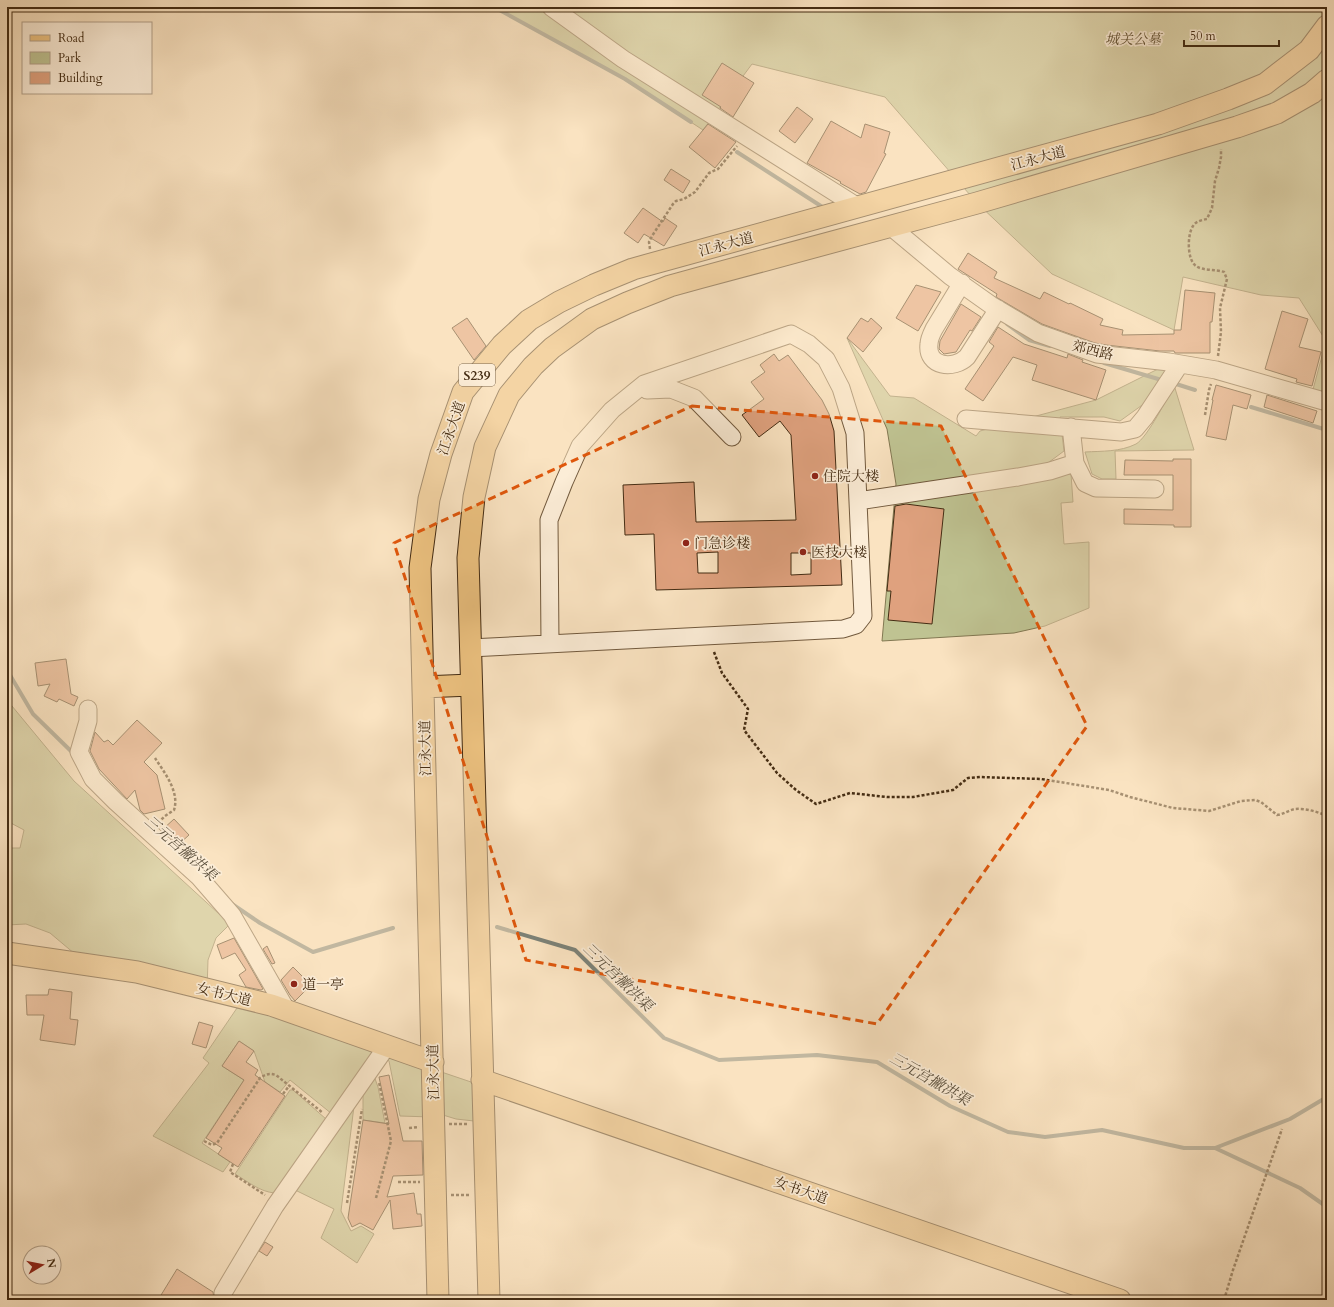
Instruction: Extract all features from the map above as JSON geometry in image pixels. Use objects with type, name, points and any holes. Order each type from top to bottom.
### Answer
[{"type":"main road","name":"江永大道","points":[[438,1300],[420,568],[429,499],[441,454],[463,392],[502,345],[529,320],[559,302],[594,285],[633,269],[1158,124],[1265,84],[1309,50],[1327,26]]},
{"type":"main road","name":"江永大道","points":[[489,1300],[468,558],[474,497],[485,447],[509,395],[533,366],[552,348],[592,319],[627,303],[685,282],[992,199],[1221,132],[1277,113],[1312,93],[1327,80]]},
{"type":"main road","points":[[423,687],[471,685]]},
{"type":"main road","name":"女书大道","points":[[7,953],[137,972],[271,1005],[433,1062]]},
{"type":"main road","name":"女书大道","points":[[482,1080],[1120,1300]]},
{"type":"street","points":[[551,7],[623,59],[858,207]]},
{"type":"street","name":"郊西路","points":[[890,226],[959,288],[996,313],[1038,333],[1097,354],[1172,376],[1216,370],[1327,402]]},
{"type":"street","points":[[959,288],[934,329],[929,344],[932,357],[941,365],[962,362],[967,357],[996,313]]},
{"type":"street","points":[[470,648],[550,644],[843,629],[856,625],[863,616],[855,433],[841,388],[826,359],[808,344],[791,334],[644,384],[612,410],[580,446],[549,520],[550,644]]},
{"type":"street","points":[[966,419],[1121,432],[1135,429],[1145,417],[1172,376]]},
{"type":"street","points":[[637,391],[671,389],[694,398],[732,438]]},
{"type":"street","points":[[1071,428],[1075,463],[1085,483],[1096,488],[1155,489]]},
{"type":"street","points":[[858,501],[1018,477],[1050,471],[1075,463]]},
{"type":"street","points":[[88,709],[88,721],[79,752],[93,779],[198,876],[221,901],[232,915],[287,1011]]},
{"type":"street","points":[[223,1292],[276,1205],[387,1046]]},
{"type":"path","points":[[1205,415],[1209,390],[1216,370],[1221,332],[1220,308],[1227,279],[1224,272],[1198,268],[1192,263],[1188,241],[1194,224],[1207,219],[1212,208],[1215,181],[1221,157],[1221,132]]},
{"type":"path","points":[[653,264],[648,242],[673,204],[695,192],[709,173],[718,169],[745,136]]},
{"type":"path","points":[[714,652],[722,673],[748,709],[744,730],[777,773],[796,790],[816,804],[850,793],[887,797],[913,797],[953,790],[968,778],[980,777],[1041,779],[1109,790],[1173,808],[1209,811],[1241,801],[1255,800],[1261,802],[1277,815],[1295,810],[1314,811],[1327,816]]},
{"type":"path","points":[[150,833],[164,816],[174,810],[176,805],[170,785],[155,758]]},
{"type":"path","points":[[373,1067],[380,1086],[391,1141],[376,1198]]},
{"type":"path","points":[[204,1140],[212,1146],[217,1143],[260,1078],[270,1073],[276,1075],[334,1122]]},
{"type":"path","points":[[347,1203],[362,1105],[362,1083]]},
{"type":"path","points":[[284,1094],[290,1086]]},
{"type":"path","points":[[1224,1300],[1282,1129]]},
{"type":"path","points":[[233,1164],[230,1172],[276,1205]]},
{"type":"highlighted area","points":[[692,406],[941,426],[1087,726],[877,1024],[526,960],[394,543]]},
{"type":"green space","name":"城关公墓","points":[[494,7],[1327,7],[1327,403],[1311,397],[1326,341],[1299,298],[1261,295],[1183,277],[1174,330],[1052,274],[977,203],[885,97],[752,64],[703,130],[625,79]]},
{"type":"green space","points":[[847,338],[890,396],[914,398],[976,436],[980,431],[1096,400],[1168,364],[1152,398],[1120,421],[1104,417],[1060,417],[1064,451],[1033,474],[1042,477],[1071,474],[1073,502],[1061,503],[1064,544],[1089,542],[1089,608],[1045,626],[1014,633],[882,641],[896,484],[887,429]]},
{"type":"green space","points":[[1174,385],[1194,450],[1115,451],[1116,479],[1102,479],[1092,474],[1085,452],[1117,450],[1136,444],[1146,434]]},
{"type":"green space","points":[[7,700],[74,781],[230,924],[216,938],[208,960],[207,990],[88,965],[50,933],[26,924],[7,925],[7,848],[20,848],[24,830],[7,821]]},
{"type":"green space","points":[[237,1008],[259,1011],[376,1049],[332,1114],[290,1080],[280,1092],[265,1082],[254,1051],[239,1041],[222,1066],[244,1080],[202,1143],[230,1162],[223,1172],[153,1136],[209,1063],[203,1058]]},
{"type":"green space","points":[[385,1058],[403,1059],[474,1083],[474,1121],[456,1119],[443,1115],[431,1117],[400,1116],[389,1061]]},
{"type":"green space","points":[[373,1073],[378,1087],[385,1123],[363,1120],[363,1087]]},
{"type":"green space","points":[[290,1090],[293,1090],[326,1119],[275,1193],[264,1191],[235,1174]]},
{"type":"green space","points":[[355,1098],[341,1211],[351,1231],[361,1226],[374,1234],[357,1263],[321,1238],[334,1209],[293,1189]]},
{"type":"building","points":[[722,63],[754,83],[733,117],[720,108],[721,107],[702,95]]},
{"type":"building","points":[[797,107],[813,119],[795,143],[779,131]]},
{"type":"building","points":[[831,121],[861,138],[865,124],[890,132],[884,153],[886,154],[866,192],[860,194],[807,163]]},
{"type":"building","points":[[708,124],[736,142],[715,168],[689,147]]},
{"type":"building","points":[[671,169],[690,181],[683,193],[664,180]]},
{"type":"building","points":[[643,208],[663,222],[665,218],[677,226],[664,246],[644,234],[638,243],[624,233]]},
{"type":"building","points":[[968,253],[997,272],[994,278],[1040,299],[1044,292],[1069,304],[1070,303],[1103,319],[1100,325],[1123,330],[1122,335],[1174,334],[1174,330],[1181,330],[1185,290],[1215,293],[1212,322],[1210,322],[1210,353],[1175,353],[1174,351],[1160,351],[1106,345],[1095,343],[1042,324],[996,297],[997,294],[958,269]]},
{"type":"building","points":[[916,285],[941,292],[918,331],[896,318]]},
{"type":"building","points":[[961,304],[981,317],[972,331],[970,330],[956,352],[944,354],[939,349],[940,341]]},
{"type":"building","points":[[1282,311],[1308,319],[1299,347],[1321,352],[1312,386],[1296,382],[1297,379],[1265,369]]},
{"type":"building","points":[[467,318],[486,346],[474,360],[452,328]]},
{"type":"building","points":[[861,318],[868,322],[871,318],[882,328],[863,352],[847,338]]},
{"type":"building","points":[[998,327],[1024,344],[1067,358],[1068,354],[1083,360],[1082,362],[1106,370],[1096,400],[1032,380],[1037,365],[1013,357],[983,401],[965,389],[994,346],[989,342]]},
{"type":"building","points":[[774,354],[779,361],[788,355],[822,400],[829,414],[834,431],[842,585],[656,590],[654,534],[625,535],[623,485],[694,482],[696,522],[796,520],[791,435],[780,421],[759,437],[742,415],[764,399],[751,382],[765,372],[760,365]],"holes":[[[718,552],[718,573],[698,573],[697,553]],[[791,553],[811,553],[811,574],[791,575]]]},
{"type":"building","points":[[1216,385],[1251,395],[1247,409],[1233,405],[1226,440],[1206,436]]},
{"type":"building","points":[[1267,395],[1317,411],[1313,423],[1264,407]]},
{"type":"building","points":[[1173,459],[1191,459],[1191,527],[1174,527],[1174,525],[1124,524],[1124,509],[1173,510],[1173,475],[1124,475],[1125,460],[1173,461]]},
{"type":"building","points":[[906,504],[944,509],[932,624],[888,620],[891,591],[887,591],[895,506]]},
{"type":"building","points":[[66,659],[71,694],[78,697],[74,706],[59,699],[57,702],[44,696],[50,684],[38,686],[35,663]]},
{"type":"building","points":[[137,720],[162,743],[144,762],[157,775],[165,809],[144,814],[140,810],[135,790],[127,799],[99,769],[90,751],[95,732],[104,742],[108,740],[113,745]]},
{"type":"building","points":[[174,819],[189,835],[178,845],[162,830]]},
{"type":"building","points":[[234,938],[263,989],[261,990],[246,987],[239,975],[246,970],[235,953],[222,959],[217,945]]},
{"type":"building","points":[[267,946],[275,963],[272,964],[263,949]]},
{"type":"building","name":"道一亭","points":[[293,967],[311,985],[295,1001],[281,980]]},
{"type":"building","points":[[49,989],[72,992],[70,1019],[78,1020],[75,1045],[40,1040],[44,1015],[27,1015],[26,995],[48,995]]},
{"type":"building","points":[[199,1022],[213,1026],[206,1048],[192,1044]]},
{"type":"building","points":[[239,1041],[254,1051],[246,1062],[258,1070],[255,1075],[285,1096],[238,1167],[218,1154],[222,1148],[206,1138],[244,1080],[222,1066]]},
{"type":"building","points":[[389,1075],[403,1141],[422,1141],[423,1175],[393,1176],[387,1197],[414,1193],[417,1214],[421,1214],[422,1226],[393,1229],[390,1200],[373,1230],[360,1223],[352,1227],[348,1218],[363,1120],[389,1124],[379,1077]]},
{"type":"building","points":[[265,1242],[273,1247],[267,1256],[259,1251]]},
{"type":"building","points":[[177,1269],[213,1292],[216,1300],[158,1300]]},
{"type":"waterway","points":[[494,7],[625,79],[691,122]]},
{"type":"waterway","points":[[737,152],[824,208]]},
{"type":"waterway","points":[[1007,324],[1029,340],[1050,346]]},
{"type":"waterway","points":[[1104,363],[1165,381]]},
{"type":"waterway","points":[[1173,383],[1195,390]]},
{"type":"waterway","points":[[1251,407],[1327,430]]},
{"type":"waterway","name":"三元宫撇洪渠","points":[[7,670],[33,714],[75,755]]},
{"type":"waterway","name":"三元宫撇洪渠","points":[[232,904],[260,923],[313,952],[393,928]]},
{"type":"waterway","name":"三元宫撇洪渠","points":[[497,927],[575,950],[664,1038],[719,1060],[817,1055],[877,1062],[950,1106],[1008,1132],[1045,1137],[1102,1130],[1184,1148],[1215,1148],[1300,1188],[1327,1207]]},
{"type":"waterway","points":[[1215,1148],[1290,1119],[1327,1097]]},
{"type":"place","name":"住院大楼","points":[[815,476]]},
{"type":"place","name":"门急诊楼","points":[[686,543]]},
{"type":"place","name":"医技大楼","points":[[803,552]]},
{"type":"place","name":"道一亭","points":[[294,984]]}]
